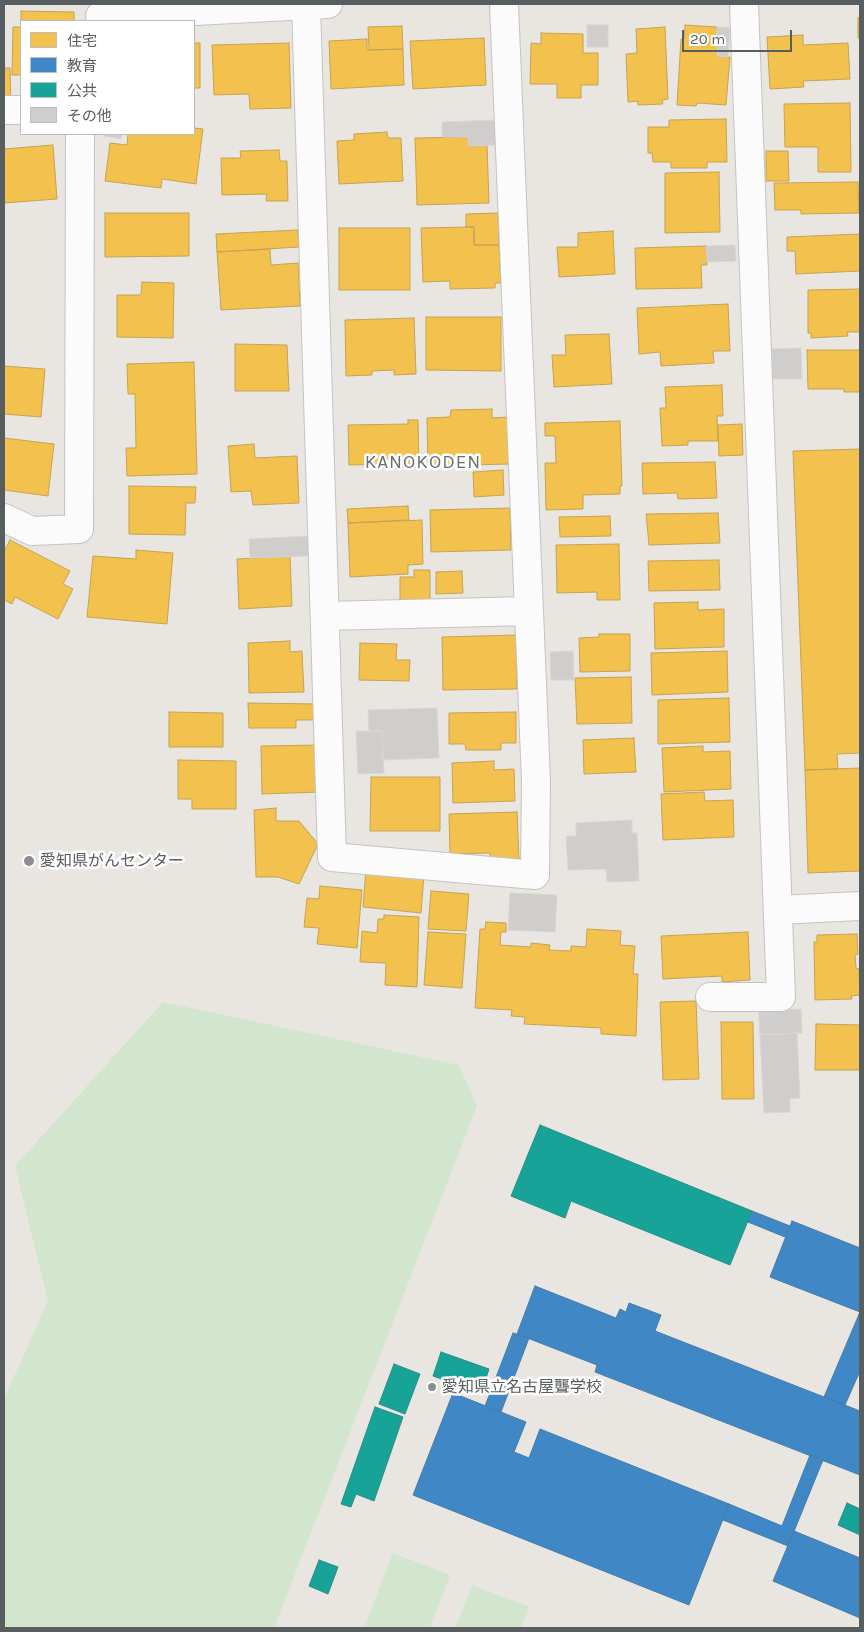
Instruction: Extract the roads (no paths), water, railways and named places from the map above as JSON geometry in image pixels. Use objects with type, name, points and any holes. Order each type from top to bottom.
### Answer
[{"type":"street","points":[[100,14],[313,4],[325,616],[332,857],[535,874],[536,781],[504,4]]},
{"type":"street","points":[[710,998],[781,997],[744,4]]},
{"type":"street","points":[[4,110],[20,110]]},
{"type":"street","points":[[4,518],[32,531],[79,528],[80,135]]},
{"type":"street","points":[[325,616],[529,611]]},
{"type":"street","points":[[778,910],[860,906]]},
{"type":"place","name":"愛知県がんセンター","points":[[29,861]]},
{"type":"place","name":"愛知県立名古屋聾学校","points":[[432,1387]]},
{"type":"district","name":"KANOKODEN","points":[[423,463]]}]
